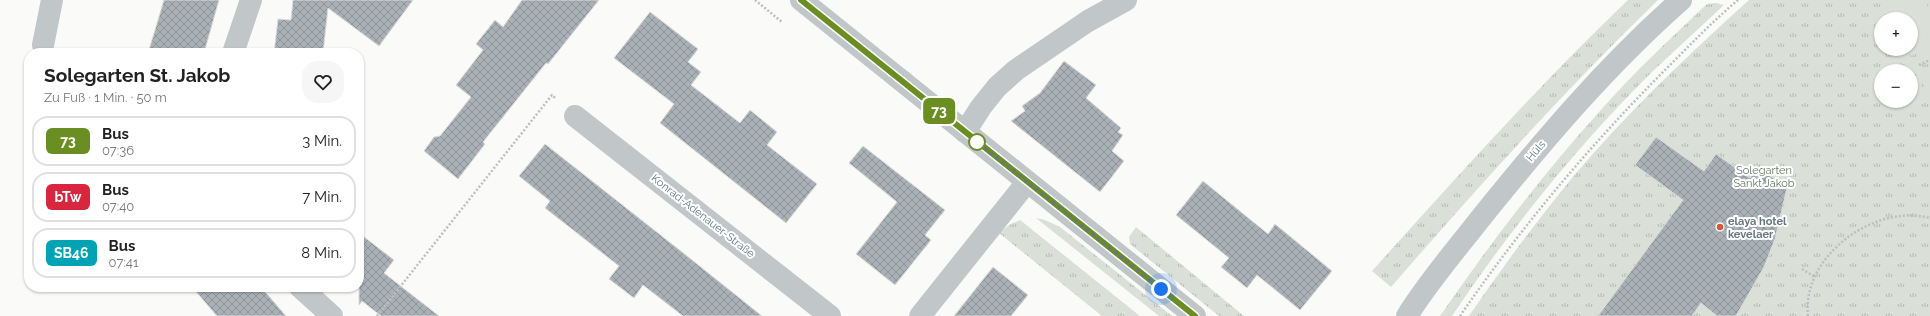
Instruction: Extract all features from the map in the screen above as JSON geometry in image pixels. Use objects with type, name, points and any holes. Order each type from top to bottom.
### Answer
[{"type":"street","points":[[43,45],[52,0]]},
{"type":"street","points":[[235,48],[251,0]]},
{"type":"street","points":[[801,0],[1195,316]]},
{"type":"street","points":[[965,132],[981,107],[997,87],[1016,70],[1088,21],[1126,0]]},
{"type":"street","name":"Hüls","points":[[1407,316],[1491,205],[1558,126],[1616,62],[1681,0]]},
{"type":"street","name":"Konrad-Adenauer-Straße","points":[[575,116],[830,316]]},
{"type":"street","points":[[920,316],[1027,182]]},
{"type":"street","points":[[306,292],[332,316]]},
{"type":"path","points":[[1460,316],[1506,252],[1568,175],[1642,93],[1738,0]]},
{"type":"path","points":[[1919,65],[1930,60]]},
{"type":"path","points":[[377,316],[552,95],[575,116]]},
{"type":"path","points":[[1808,316],[1809,293],[1815,277],[1826,258],[1838,245],[1854,232],[1870,224],[1910,215],[1930,218]]},
{"type":"path","points":[[1802,269],[1815,277]]},
{"type":"green space","points":[[1628,0],[1658,0],[1589,69],[1522,140],[1391,287],[1372,271],[1529,99]]},
{"type":"green space","name":"Solegarten Sankt Jakob","points":[[1749,0],[1930,0],[1930,316],[1469,316],[1506,263],[1572,178],[1635,108]]},
{"type":"green space","points":[[1885,0],[1925,0],[1930,12],[1930,47],[1918,53],[1918,12],[1891,12]]},
{"type":"green space","points":[[1716,3],[1724,5],[1626,98],[1573,157],[1522,219],[1474,283],[1452,316],[1440,316],[1517,211],[1578,135],[1625,83],[1666,43],[1707,4]]},
{"type":"green space","points":[[1930,74],[1930,98],[1920,78]]},
{"type":"green space","points":[[1036,218],[1045,220],[1060,227],[1172,316],[1159,316]]},
{"type":"green space","points":[[1020,220],[1140,316],[1102,316],[999,233],[1009,225]]},
{"type":"green space","points":[[1136,227],[1244,316],[1219,316],[1130,244],[1129,237]]},
{"type":"building","points":[[164,0],[219,0],[205,48],[150,48]]},
{"type":"building","points":[[293,0],[413,0],[379,46],[328,8],[324,48],[275,48],[278,19],[291,20]]},
{"type":"building","points":[[522,0],[599,0],[483,142],[485,144],[458,179],[424,151],[434,137],[440,136],[471,97],[456,85],[483,50],[476,44],[495,20],[503,27]]},
{"type":"building","points":[[650,12],[698,49],[688,62],[701,72],[691,85],[740,123],[750,110],[777,132],[767,145],[817,184],[786,223],[660,123],[674,104],[614,58]]},
{"type":"building","points":[[1064,61],[1096,85],[1086,98],[1121,128],[1118,132],[1123,135],[1112,151],[1124,161],[1100,192],[1011,121],[1025,111],[1022,106],[1040,93]]},
{"type":"building","name":"elaya hotel kevelaer","points":[[1656,137],[1704,171],[1716,154],[1750,178],[1758,167],[1787,188],[1775,239],[1764,267],[1736,316],[1717,316],[1701,303],[1692,316],[1598,316],[1683,200],[1635,165]]},
{"type":"building","points":[[545,144],[762,316],[683,316],[643,285],[634,298],[609,279],[619,266],[545,208],[550,201],[519,176]]},
{"type":"building","points":[[863,146],[945,210],[925,235],[931,240],[895,285],[856,254],[897,202],[849,163]]},
{"type":"building","points":[[1203,181],[1268,234],[1275,224],[1332,271],[1300,310],[1257,275],[1247,288],[1221,267],[1229,258],[1176,215]]},
{"type":"building","points":[[364,237],[394,260],[384,273],[439,316],[381,316],[362,301],[359,305],[359,292],[364,292]]},
{"type":"building","points":[[993,267],[1028,295],[1011,316],[954,316]]},
{"type":"building","points":[[196,292],[265,292],[286,316],[217,316]]},
{"type":"bus line","name":"73","points":[[801,0],[1195,316]]},
{"type":"place","name":"elaya hotel kevelaer","points":[[1720,227]]},
{"type":"route","points":[[977,142],[976,141],[1161,289]]}]
